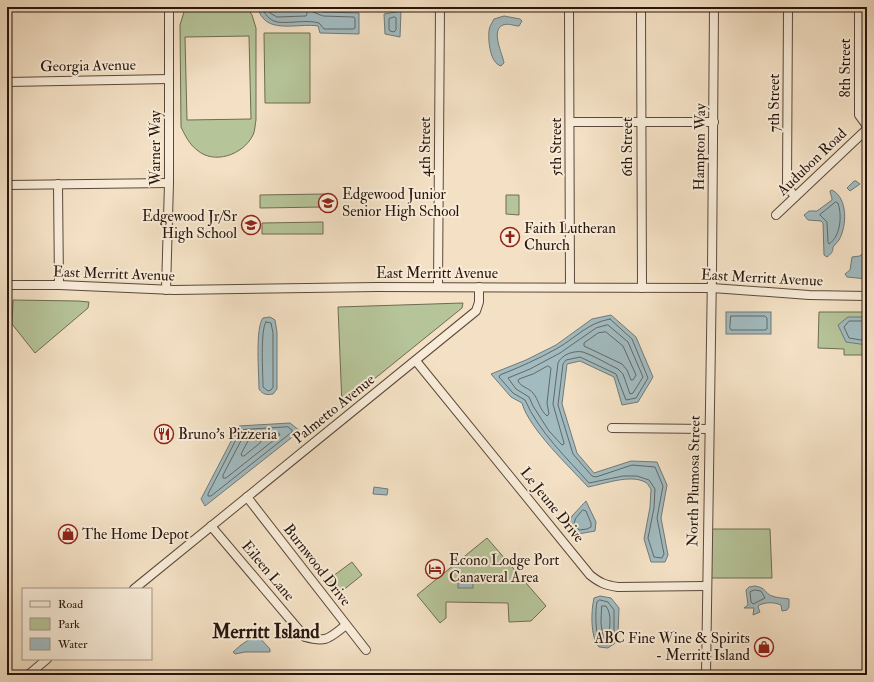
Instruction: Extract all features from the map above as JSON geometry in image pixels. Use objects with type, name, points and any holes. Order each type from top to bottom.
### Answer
[{"type":"street","name":"Warner Way","points":[[166,290],[169,183],[169,7]]},
{"type":"street","name":"4th Street","points":[[438,287],[440,7]]},
{"type":"street","name":"5th Street","points":[[569,7],[570,287]]},
{"type":"street","name":"6th Street","points":[[641,7],[642,288]]},
{"type":"street","name":"Hampton Way","points":[[712,288],[714,7]]},
{"type":"street","name":"7th Street","points":[[788,7],[787,186],[795,197]]},
{"type":"street","name":"8th Street","points":[[859,7],[859,115],[867,126]]},
{"type":"street","name":"Georgia Avenue","points":[[7,82],[169,78]]},
{"type":"street","points":[[570,122],[714,122]]},
{"type":"street","name":"Audubon Road","points":[[776,215],[867,129]]},
{"type":"street","points":[[7,185],[169,183]]},
{"type":"street","points":[[58,184],[59,285]]},
{"type":"street","name":"East Merritt Avenue","points":[[7,285],[59,285],[166,290],[438,287],[712,288],[809,295],[867,296]]},
{"type":"street","name":"Palmetto Avenue","points":[[135,588],[476,311],[479,302],[479,287]]},
{"type":"street","name":"North Plumosa Street","points":[[706,675],[712,288]]},
{"type":"street","name":"Le Jeune Drive","points":[[416,361],[598,582],[618,587],[707,586]]},
{"type":"street","points":[[612,428],[709,429]]},
{"type":"street","name":"Burnwood Drive","points":[[247,497],[366,650]]},
{"type":"street","name":"Eileen Lane","points":[[211,526],[305,637],[314,639],[328,639],[346,625]]},
{"type":"street","points":[[28,675],[46,660]]},
{"type":"green space","points":[[188,7],[247,7],[252,15],[256,28],[256,120],[254,132],[242,148],[228,156],[212,157],[197,150],[192,145],[181,127],[180,25],[184,12]],"holes":[[[249,36],[251,119],[187,120],[185,37]]]},
{"type":"green space","points":[[264,33],[310,33],[310,103],[265,103]]},
{"type":"green space","points":[[324,194],[324,207],[260,208],[260,195]]},
{"type":"green space","points":[[506,195],[519,195],[519,215],[506,214]]},
{"type":"green space","points":[[323,222],[323,234],[262,234],[262,223]]},
{"type":"green space","points":[[13,300],[89,302],[88,308],[35,353],[12,324]]},
{"type":"green space","points":[[463,303],[462,308],[342,405],[338,307]]},
{"type":"green space","points":[[819,312],[867,312],[867,355],[844,355],[844,349],[818,348]]},
{"type":"green space","points":[[711,529],[770,529],[772,578],[710,578]]},
{"type":"green space","points":[[487,538],[546,606],[531,621],[509,622],[508,603],[446,602],[446,618],[440,623],[417,595]]},
{"type":"green space","points":[[352,562],[362,575],[336,596],[325,582]]},
{"type":"water","points":[[257,7],[311,7],[323,12],[359,13],[359,34],[320,33],[318,26],[311,25],[274,25],[263,18]]},
{"type":"water","points":[[401,11],[400,37],[385,34],[384,14]]},
{"type":"water","points":[[504,16],[520,19],[522,21],[519,26],[505,24],[499,28],[497,37],[504,63],[501,66],[494,61],[490,51],[489,31],[494,19]]},
{"type":"water","points":[[854,181],[860,184],[850,191],[847,188]]},
{"type":"water","points":[[832,190],[841,199],[845,220],[842,234],[833,247],[832,253],[827,257],[824,255],[823,223],[821,221],[808,220],[804,215],[809,211],[817,211],[832,200],[830,191]]},
{"type":"water","points":[[867,249],[867,279],[847,277],[845,274],[850,270],[852,257],[860,256]]},
{"type":"water","points":[[726,312],[771,312],[771,334],[726,334]]},
{"type":"water","points":[[611,315],[636,337],[653,377],[638,402],[622,405],[614,377],[580,361],[567,364],[562,404],[577,453],[594,473],[631,461],[657,462],[667,485],[661,518],[668,555],[665,562],[651,562],[644,539],[650,507],[651,489],[647,483],[639,480],[625,479],[588,487],[541,436],[526,413],[522,403],[511,397],[491,374],[526,360],[556,345],[592,319]]},
{"type":"water","points":[[270,317],[275,320],[277,332],[277,389],[273,394],[267,394],[259,389],[258,341],[263,318]]},
{"type":"water","points":[[848,317],[867,317],[867,345],[846,342],[838,325]]},
{"type":"water","points":[[290,423],[300,431],[205,506],[201,499],[239,426]]},
{"type":"water","points":[[374,487],[388,489],[387,495],[373,494]]},
{"type":"water","points":[[586,501],[596,522],[595,531],[578,534],[569,524],[572,516]]},
{"type":"water","points":[[458,581],[473,581],[473,588],[458,588]]},
{"type":"water","points":[[755,586],[764,589],[772,596],[789,599],[789,607],[787,610],[782,611],[781,605],[768,603],[759,605],[758,607],[760,612],[753,615],[754,608],[744,608],[748,605],[746,590],[749,587]]},
{"type":"water","points":[[600,596],[611,598],[619,608],[618,634],[615,643],[608,648],[599,647],[596,643],[593,631],[592,610],[594,598]]},
{"type":"water","points":[[256,635],[270,649],[270,652],[245,652],[235,654],[233,652],[241,645]]},
{"type":"place","name":"Edgewood Junior Senior High School","points":[[328,203]]},
{"type":"place","name":"Edgewood Jr/Sr High School","points":[[251,225]]},
{"type":"place","name":"Faith Lutheran Church","points":[[510,237]]},
{"type":"place","name":"Bruno's Pizzeria","points":[[164,434]]},
{"type":"place","name":"The Home Depot","points":[[68,534]]},
{"type":"place","name":"Econo Lodge Port Canaveral Area","points":[[435,569]]},
{"type":"place","name":"ABC Fine Wine & Spirits - Merritt Island","points":[[764,647]]},
{"type":"district","name":"Merritt Island","points":[[266,632]]}]
